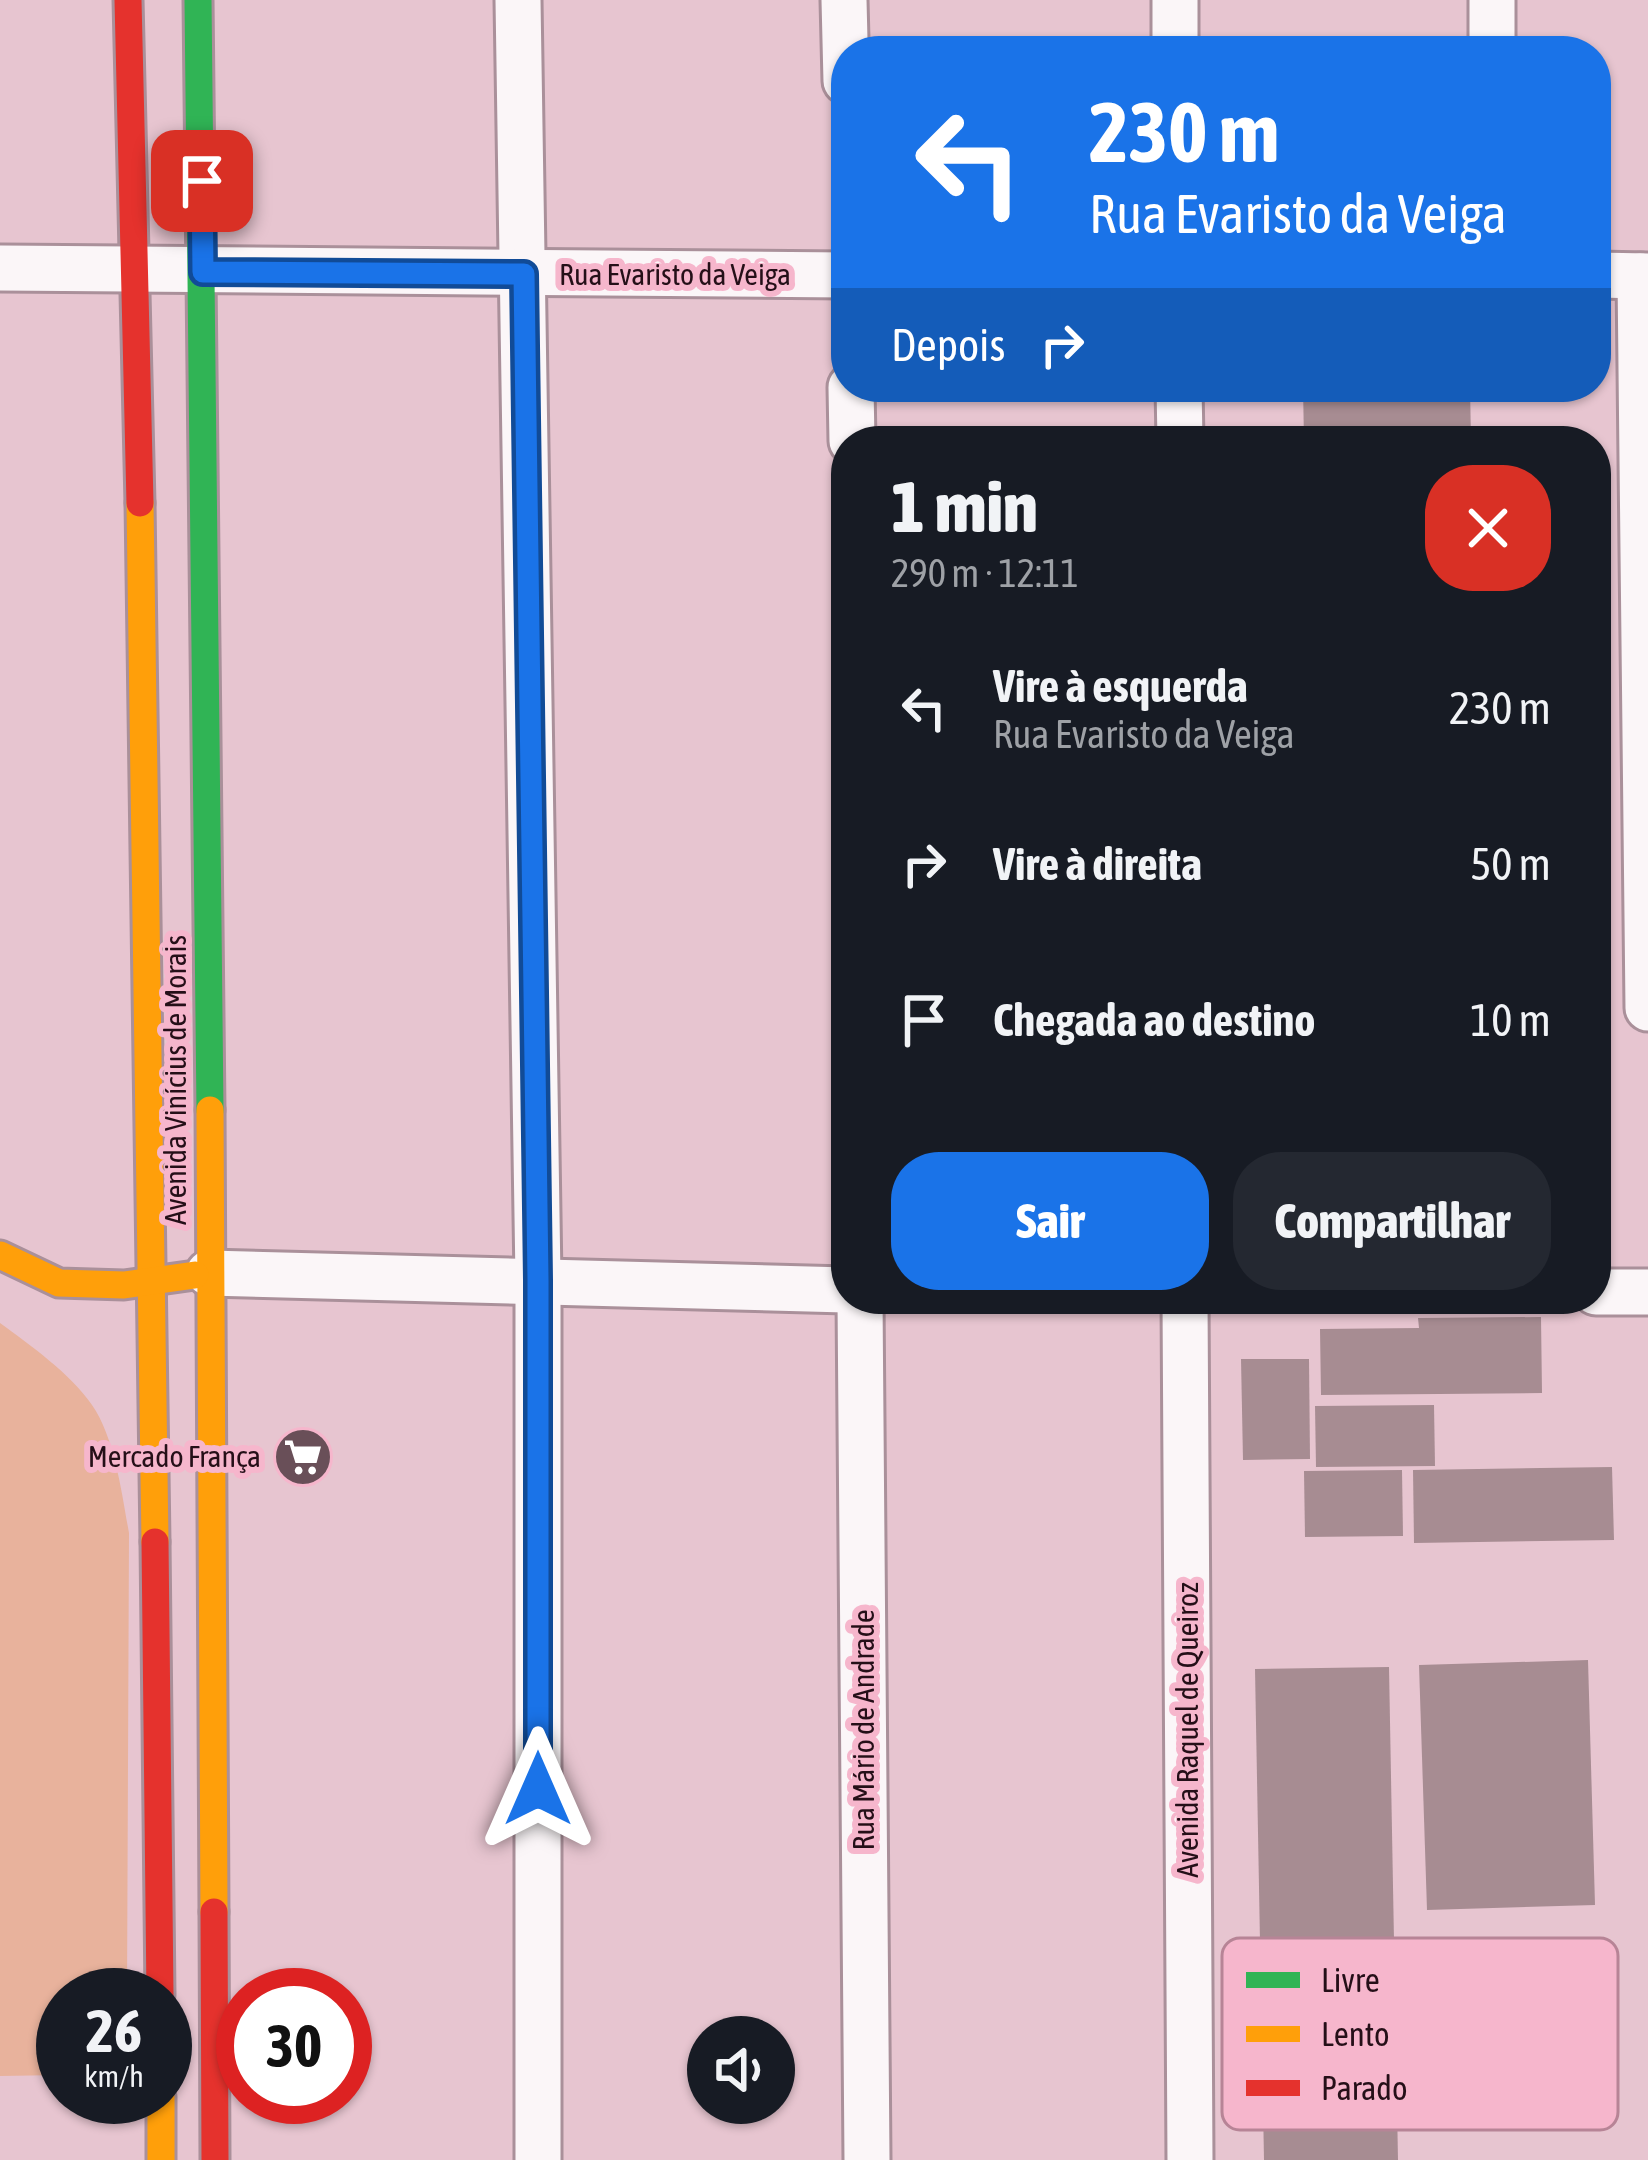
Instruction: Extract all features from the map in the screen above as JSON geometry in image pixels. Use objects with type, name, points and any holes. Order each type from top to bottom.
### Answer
[{"type":"street","name":"Avenida Vinícius de Morais","points":[[128,0],[148,824],[160,1968]]},
{"type":"street","name":"Avenida Vinícius de Morais","points":[[198,0],[215,2160]]},
{"type":"street","points":[[518,0],[538,1280],[538,2160]]},
{"type":"street","points":[[844,0],[845,36]]},
{"type":"street","points":[[1174,0],[1175,36]]},
{"type":"street","points":[[1492,0],[1492,36]]},
{"type":"street","name":"Rua Evaristo da Veiga","points":[[0,268],[831,275]]},
{"type":"street","points":[[1628,276],[1648,1008]]},
{"type":"street","points":[[148,824],[208,824]]},
{"type":"street","points":[[0,1255],[59,1283],[124,1285],[209,1273],[831,1290]]},
{"type":"street","points":[[1611,1292],[1648,1292]]},
{"type":"street","name":"Rua Mário de Andrade","points":[[860,1314],[867,2160]]},
{"type":"street","name":"Avenida Raquel de Queiroz","points":[[1185,1314],[1190,2160]]},
{"type":"street","points":[[161,2124],[161,2160]]},
{"type":"shaded area","points":[[0,1323],[61,1371],[100,1418],[112,1450],[129,1533],[127,1968],[36,1968],[36,2075],[0,2076]]},
{"type":"building","points":[[1303,402],[1470,402],[1471,426],[1304,426]]},
{"type":"building","points":[[1541,1317],[1542,1393],[1321,1395],[1320,1329],[1419,1328],[1418,1318]]},
{"type":"building","points":[[1241,1359],[1309,1359],[1310,1459],[1243,1460]]},
{"type":"building","points":[[1434,1405],[1435,1466],[1316,1467],[1315,1406]]},
{"type":"building","points":[[1612,1467],[1614,1540],[1414,1543],[1413,1470]]},
{"type":"building","points":[[1402,1470],[1403,1536],[1305,1537],[1304,1471]]},
{"type":"building","points":[[1588,1660],[1595,1905],[1427,1910],[1419,1665]]},
{"type":"building","points":[[1389,1667],[1394,1938],[1260,1938],[1255,1669]]},
{"type":"building","points":[[1263,2130],[1397,2130],[1398,2160],[1264,2160]]},
{"type":"traffic: fast","points":[[198,0],[210,1110]]},
{"type":"traffic: slow","points":[[140,503],[155,1542]]},
{"type":"traffic: slow","points":[[210,1110],[214,1912]]},
{"type":"traffic: slow","points":[[0,1255],[59,1283],[124,1285],[195,1275]]},
{"type":"traffic: slow","points":[[161,2124],[161,2160]]},
{"type":"traffic: jam","points":[[128,0],[140,503]]},
{"type":"traffic: jam","points":[[155,1542],[160,1968]]},
{"type":"traffic: jam","points":[[214,1912],[215,2160]]},
{"type":"place","name":"Mercado França","points":[[303,1457]]},
{"type":"route","points":[[202,181],[203,272],[524,274],[538,1280],[538,1789]]}]
